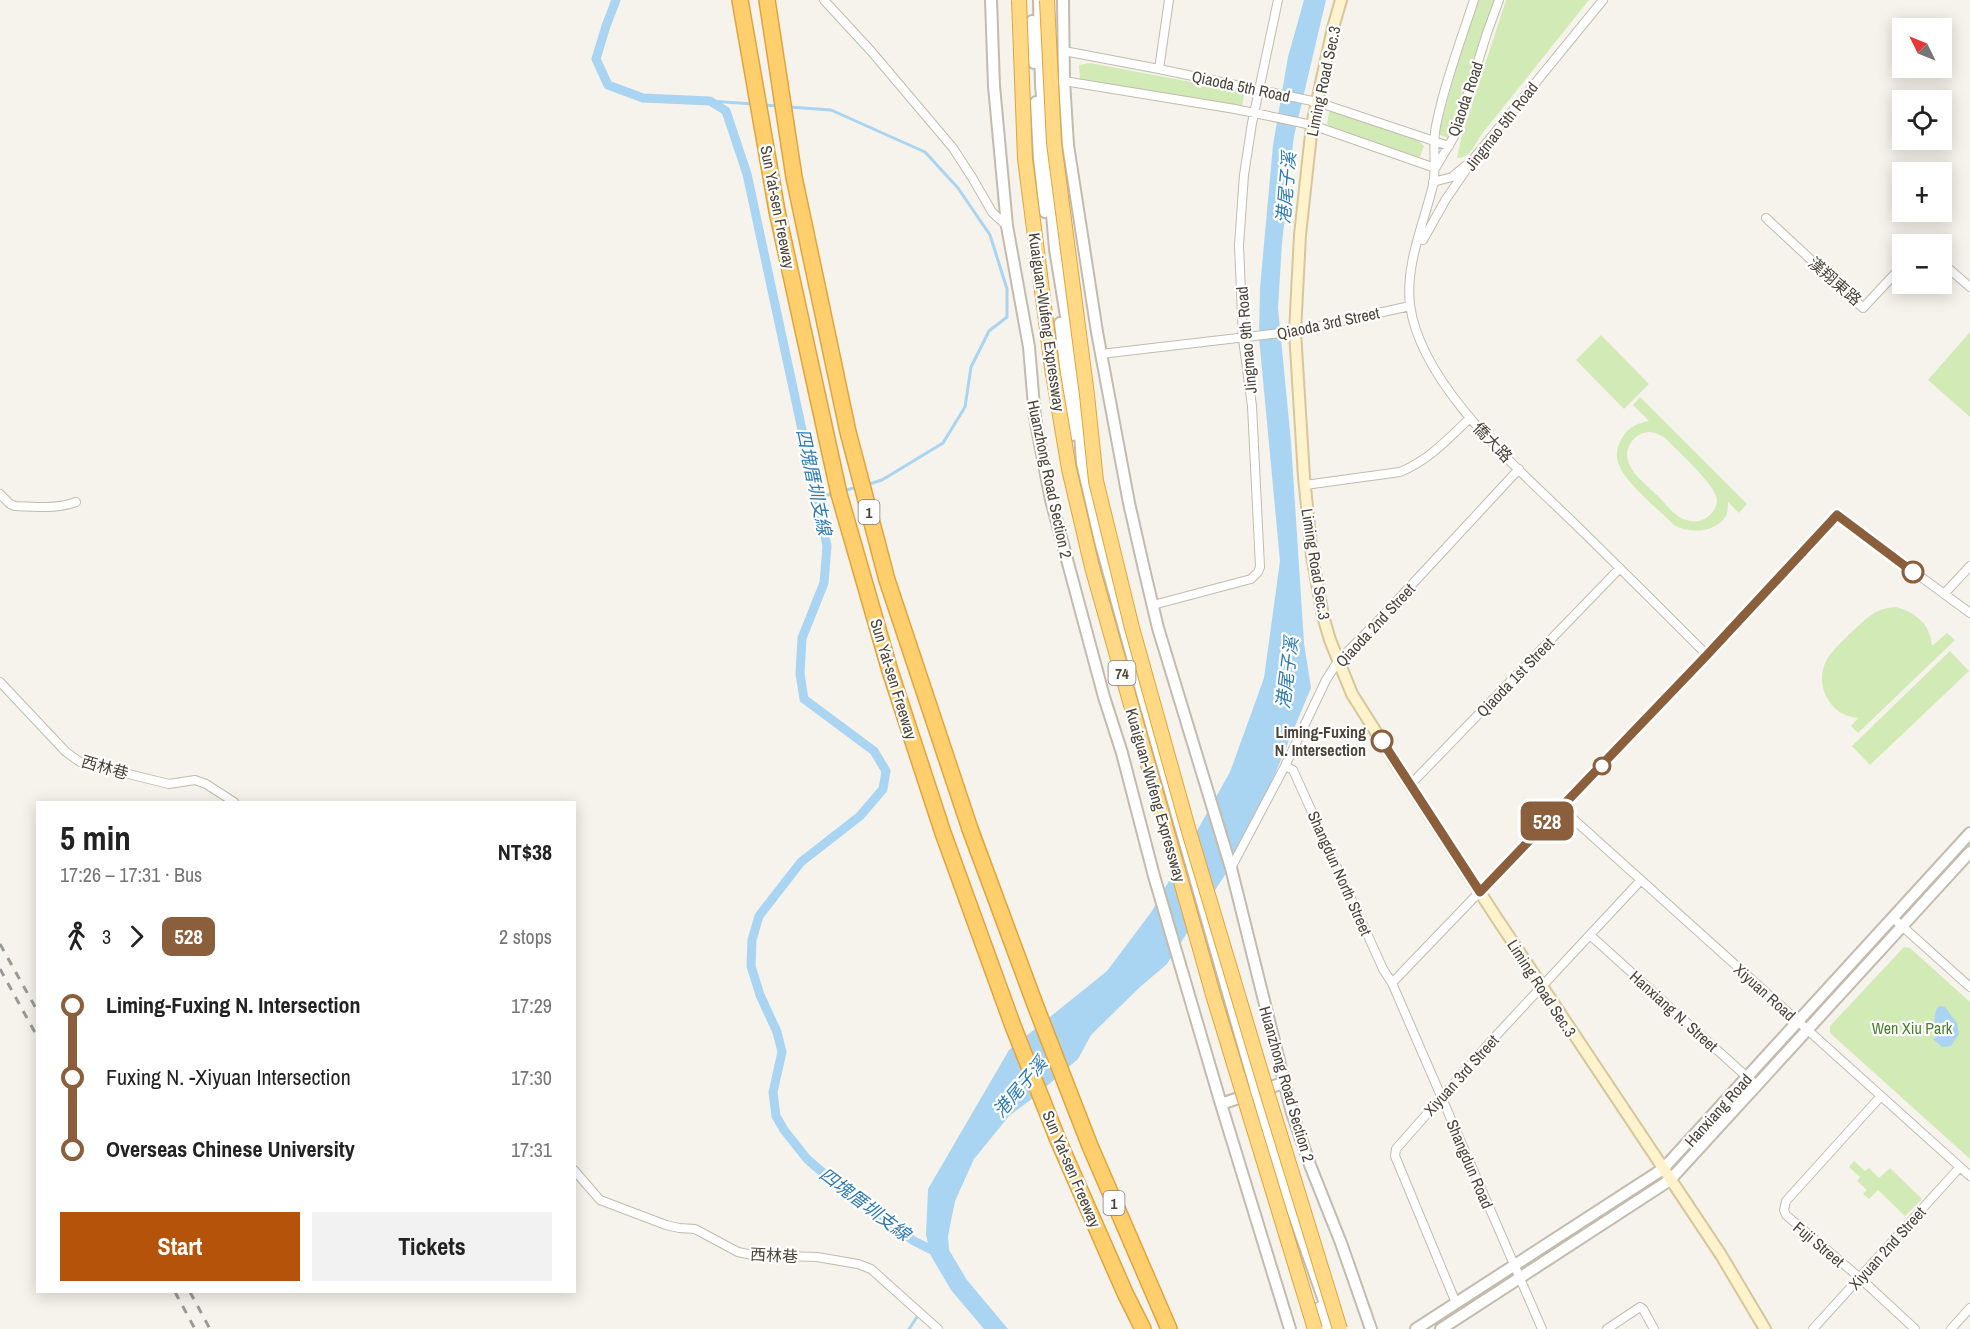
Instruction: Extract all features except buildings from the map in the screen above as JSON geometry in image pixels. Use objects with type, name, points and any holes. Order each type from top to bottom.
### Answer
[{"type":"highway","name":"Sun Yat-sen Freeway","points":[[740,0],[777,211],[839,494],[890,671],[943,833],[1013,1026],[1063,1151],[1143,1329]]},
{"type":"highway","name":"Sun Yat-sen Freeway","points":[[767,0],[794,177],[848,432],[887,580],[970,829],[1036,1007],[1090,1146],[1169,1329]]},
{"type":"highway","name":"Kuaiguan-Wufeng Expressway","points":[[1019,0],[1025,159],[1052,368],[1072,480],[1092,567],[1214,998],[1315,1329]]},
{"type":"highway","name":"Kuaiguan-Wufeng Expressway","points":[[1047,0],[1054,142],[1096,481],[1132,628],[1188,828],[1340,1329]]},
{"type":"main road","name":"Liming Road Sec.3","points":[[1341,0],[1312,125],[1300,235],[1295,332],[1305,485],[1323,616],[1352,694],[1542,987],[1721,1255],[1765,1329]]},
{"type":"street","points":[[824,0],[952,148],[992,212],[1007,226]]},
{"type":"street","name":"Huanzhong Road Section 2","points":[[991,0],[994,86],[1007,226],[1029,347],[1035,418],[1051,500],[1154,876],[1221,1104]]},
{"type":"street","name":"Huanzhong Road Section 2","points":[[1032,0],[1039,158],[1051,265],[1066,365],[1075,449],[1100,565],[1199,918],[1252,1092],[1334,1329]]},
{"type":"street","name":"Huanzhong Road Section 2","points":[[1039,0],[1041,85],[1055,249],[1076,377],[1082,462],[1100,541],[1203,907],[1282,1203],[1328,1329]]},
{"type":"street","points":[[1063,0],[1068,145],[1101,354],[1129,503],[1153,605]]},
{"type":"street","points":[[1159,69],[1168,0]]},
{"type":"street","name":"Jingmao 9th Road","points":[[1153,605],[1251,579],[1258,573],[1260,563],[1252,406],[1239,245],[1244,175],[1253,113],[1278,0]]},
{"type":"street","name":"Qiaoda Road","points":[[1435,168],[1436,126],[1474,0]]},
{"type":"street","name":"Qiaoda Road","points":[[1435,168],[1455,135],[1499,0]]},
{"type":"street","name":"Jingmao 5th Road","points":[[1413,261],[1428,229],[1475,157],[1603,0]]},
{"type":"street","name":"Qiaoda 5th Road","points":[[1064,51],[1317,102],[1449,146]]},
{"type":"street","name":"Qiaoda 5th Road","points":[[1064,81],[1312,125],[1435,168]]},
{"type":"street","points":[[1433,182],[1452,177],[1475,157]]},
{"type":"street","name":"僑大路","points":[[1435,168],[1413,261],[1410,306],[1421,345],[1437,373],[1470,418],[1707,655]]},
{"type":"street","name":"漢翔東路","points":[[1766,219],[1863,308],[1892,277]]},
{"type":"street","points":[[1952,271],[1970,287]]},
{"type":"street","name":"Qiaoda 3rd Street","points":[[1101,354],[1295,332],[1410,306]]},
{"type":"street","points":[[1305,485],[1400,472],[1431,455],[1470,418]]},
{"type":"street","name":"Qiaoda 2nd Street","points":[[1232,868],[1326,680],[1338,661],[1519,469]]},
{"type":"street","points":[[0,494],[15,506],[57,506],[76,502]]},
{"type":"street","points":[[1392,983],[1707,655],[1837,515],[1970,613]]},
{"type":"street","points":[[1944,594],[1970,566]]},
{"type":"street","name":"Qiaoda 1st Street","points":[[1410,786],[1620,568]]},
{"type":"street","name":"Huanzhong Road Section 2","points":[[1153,605],[1158,628],[1232,868],[1283,1083],[1310,1165],[1341,1243],[1371,1329]]},
{"type":"street","name":"西林巷","points":[[0,682],[66,752],[80,762],[169,784],[195,780],[206,783],[233,801]]},
{"type":"street","name":"Shangdun North Street","points":[[1285,766],[1293,770],[1383,969],[1392,983]]},
{"type":"street","name":"Xiyuan Road","points":[[1561,808],[1970,1176]]},
{"type":"street","name":"Hanxiang Road","points":[[1416,1329],[1663,1169],[1970,833]]},
{"type":"street","name":"Hanxiang Road","points":[[1441,1329],[1670,1180],[1970,852]]},
{"type":"street","name":"Xiyuan 3rd Street","points":[[1456,1303],[1395,1156],[1396,1149],[1641,880]]},
{"type":"street","points":[[1893,918],[1970,987]]},
{"type":"street","name":"Hanxiang N. Street","points":[[1590,935],[1757,1086]]},
{"type":"street","name":"Shangdun Road","points":[[1392,983],[1542,1329]]},
{"type":"street","points":[[1283,1083],[1221,1104],[1290,1329]]},
{"type":"street","name":"Fuji Street","points":[[1881,1096],[1786,1201],[1784,1210],[1786,1215],[1915,1329]]},
{"type":"street","name":"Xiyuan 2nd Street","points":[[1813,1329],[1960,1167]]},
{"type":"street","name":"西林巷","points":[[576,1172],[600,1200],[666,1226],[695,1229],[738,1252],[752,1255],[817,1257],[858,1264],[871,1269],[938,1329]]},
{"type":"street","points":[[1607,1329],[1640,1307],[1646,1312],[1654,1329]]},
{"type":"street","points":[[1951,1329],[1970,1308]]},
{"type":"green space","points":[[1479,0],[1494,0],[1453,132],[1448,138],[1438,134],[1463,44]]},
{"type":"green space","points":[[1506,0],[1589,0],[1481,135],[1472,150],[1465,156],[1457,158],[1462,135]]},
{"type":"green space","points":[[1090,63],[1239,91],[1244,95],[1242,106],[1080,80],[1079,65]]},
{"type":"green space","points":[[1335,111],[1418,140],[1424,146],[1420,157],[1412,158],[1332,128],[1327,124],[1329,112]]},
{"type":"green space","points":[[1970,332],[1970,417],[1928,380]]},
{"type":"green space","points":[[1601,335],[1649,384],[1624,409],[1576,360]]},
{"type":"green space","points":[[1640,397],[1747,504],[1739,513],[1728,502],[1726,516],[1716,526],[1694,531],[1680,528],[1674,525],[1628,480],[1617,458],[1620,441],[1624,434],[1634,426],[1649,421],[1633,405]],"holes":[[[1643,433],[1656,433],[1665,438],[1696,469],[1716,495],[1716,506],[1706,518],[1691,521],[1678,516],[1630,466],[1627,452],[1632,441]]]},
{"type":"green space","points":[[1896,607],[1910,612],[1921,620],[1931,638],[1932,646],[1947,633],[1955,640],[1858,733],[1851,726],[1858,718],[1839,712],[1827,698],[1823,689],[1823,669],[1830,655],[1862,622],[1878,611]]},
{"type":"green space","points":[[1950,651],[1969,671],[1870,765],[1852,746]]},
{"type":"green space","name":"Wen Xiu Park","points":[[1904,947],[1910,948],[1970,1002],[1970,1159],[1830,1033],[1830,1026]]},
{"type":"green space","points":[[1854,1161],[1865,1171],[1869,1168],[1879,1178],[1890,1168],[1922,1199],[1905,1216],[1878,1190],[1869,1199],[1863,1194],[1867,1190],[1857,1181],[1860,1177],[1849,1167]]},
{"type":"water","name":"港尾子溪","points":[[1304,0],[1326,0],[1294,136],[1282,243],[1278,308],[1291,442],[1304,643],[1311,688],[1247,841],[1167,964],[1091,1035],[1078,1059],[1009,1116],[974,1159],[955,1201],[948,1236],[949,1250],[967,1280],[1008,1329],[984,1329],[951,1290],[931,1256],[926,1235],[928,1189],[1009,1050],[1107,971],[1152,911],[1230,772],[1264,678],[1280,561],[1259,337],[1260,288],[1273,145],[1288,57]]},
{"type":"water","points":[[1945,1007],[1957,1023],[1959,1034],[1951,1046],[1942,1047],[1933,1039],[1938,1035],[1935,1018],[1937,1008]]},
{"type":"waterway","name":"四塊厝圳支線","points":[[616,0],[596,59],[608,85],[643,98],[710,101],[726,111],[747,174],[827,546],[824,583],[802,638],[800,674],[804,699],[874,751],[886,771],[883,789],[860,816],[801,862],[759,916],[752,940],[751,966],[760,995],[777,1032],[782,1052],[773,1092],[776,1116],[807,1159],[843,1190],[914,1241],[940,1254]]},
{"type":"waterway","points":[[710,101],[753,104]]},
{"type":"waterway","points":[[762,105],[780,106]]},
{"type":"waterway","points":[[789,107],[831,110],[925,152],[958,188],[990,235],[1007,289],[1007,317],[989,331],[971,367],[965,407],[943,443],[882,480],[866,485]]},
{"type":"waterway","points":[[843,491],[857,487]]},
{"type":"waterway","points":[[817,498],[834,493]]},
{"type":"waterway","points":[[909,1329],[917,1317]]},
{"type":"railway","points":[[0,944],[36,1008]]},
{"type":"railway","points":[[0,969],[36,1034]]},
{"type":"railway","points":[[176,1293],[195,1329]]},
{"type":"railway","points":[[191,1293],[210,1329]]},
{"type":"bus line","name":"528","points":[[1382,741],[1480,892],[1604,764],[1837,515],[1913,572]]},
{"type":"place","name":"Liming-Fuxing N. Intersection","points":[[1382,741]]}]
